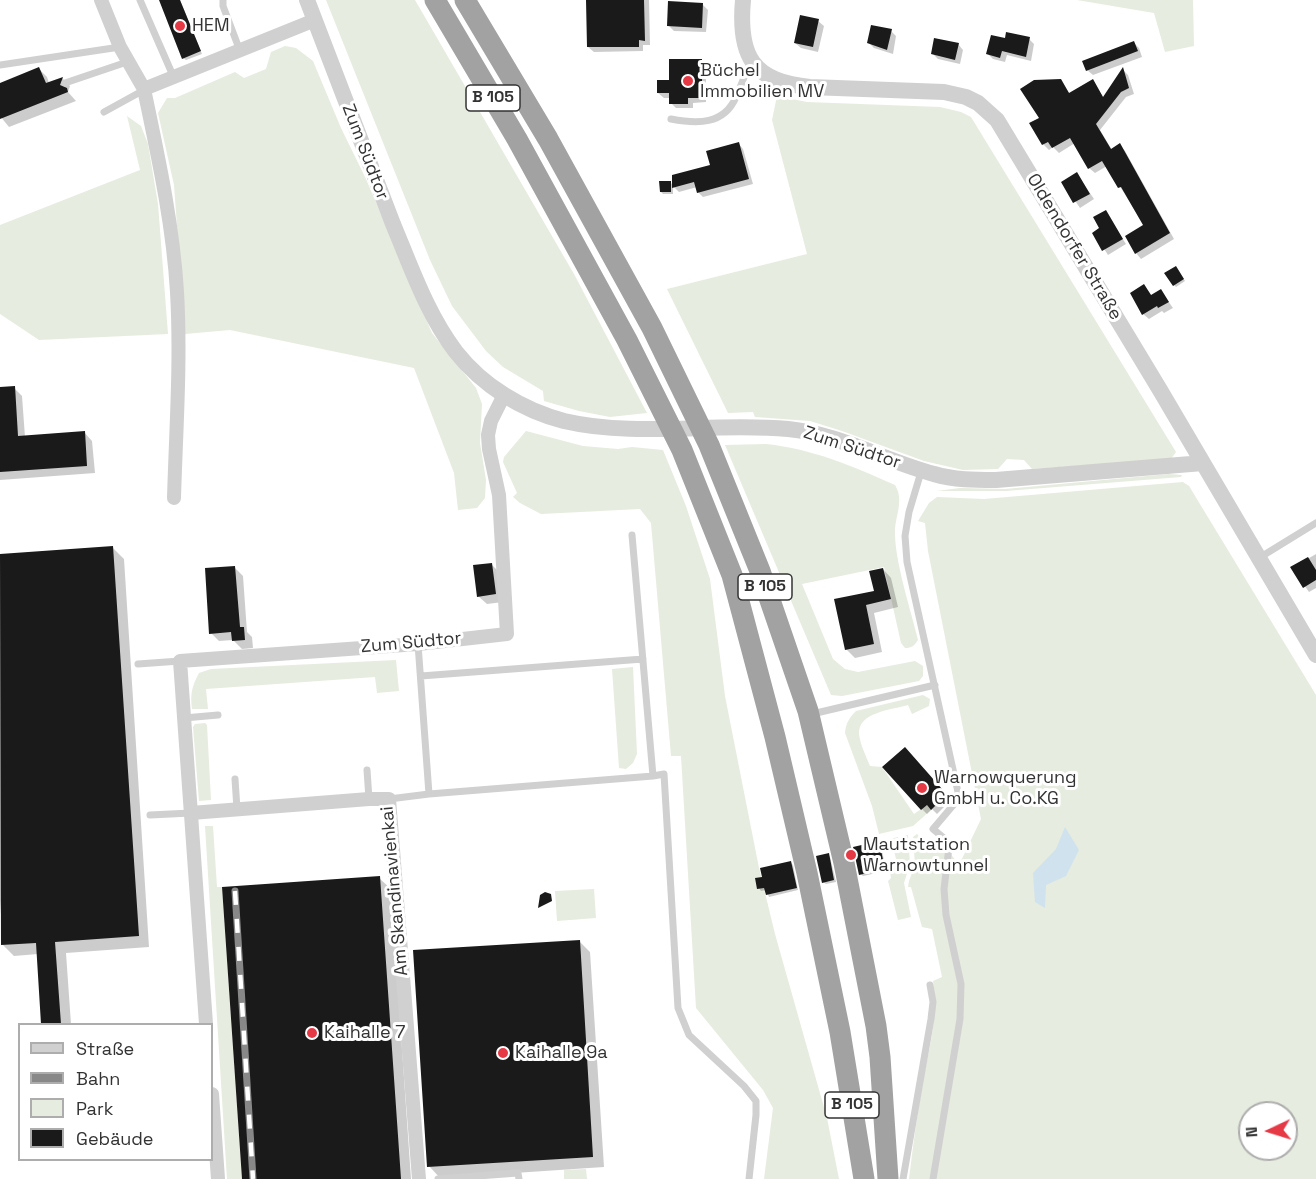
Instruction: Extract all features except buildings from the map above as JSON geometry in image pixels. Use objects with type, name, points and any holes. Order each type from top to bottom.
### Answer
[{"type":"highway","name":"B 105","points":[[435,0],[517,139],[627,340],[682,450],[732,575],[776,737],[807,873],[840,1032],[864,1179]]},
{"type":"highway","name":"B 105","points":[[465,0],[548,139],[652,328],[709,445],[760,571],[809,715],[844,863],[876,1026],[881,1066],[888,1179]]},
{"type":"street","points":[[101,0],[127,62],[144,89],[169,215],[177,290],[178,337],[174,498]]},
{"type":"street","name":"Zum Südtor","points":[[307,0],[361,143],[426,302],[445,337],[470,368],[504,395],[524,406],[563,420],[593,426],[628,429],[735,426],[800,430],[827,436],[922,470],[955,478],[996,480],[1203,463]]},
{"type":"street","points":[[742,0],[742,33],[753,63]]},
{"type":"street","points":[[144,89],[315,20]]},
{"type":"street","name":"Oldendorfer Straße","points":[[753,63],[774,81],[791,86],[944,92],[966,97],[997,120],[1316,655]]},
{"type":"street","name":"Zum Südtor","points":[[180,660],[418,644],[507,634],[499,495],[488,435],[491,421],[504,395]]},
{"type":"street","points":[[180,660],[206,1023]]},
{"type":"street","name":"Am Skandinavienkai","points":[[191,813],[389,799],[418,1179]]},
{"type":"street","points":[[213,1108],[218,1179]]},
{"type":"lane","points":[[140,0],[174,78]]},
{"type":"lane","points":[[223,0],[223,6],[240,51]]},
{"type":"lane","points":[[0,65],[120,47]]},
{"type":"lane","points":[[65,83],[127,62]]},
{"type":"lane","points":[[671,119],[690,123],[709,122],[724,113],[735,100],[746,71],[753,63]]},
{"type":"lane","points":[[104,112],[144,89]]},
{"type":"lane","points":[[922,470],[909,513],[905,536],[907,562],[924,652],[935,685],[958,792],[955,803],[933,829],[945,839],[949,847],[944,889],[946,915],[961,984],[960,1019],[933,1179]]},
{"type":"lane","points":[[1259,558],[1316,523]]},
{"type":"lane","points":[[632,535],[653,776]]},
{"type":"lane","points":[[418,644],[429,794]]},
{"type":"lane","points":[[421,676],[643,659]]},
{"type":"lane","points":[[138,664],[180,660]]},
{"type":"lane","points":[[809,715],[935,685]]},
{"type":"lane","points":[[184,718],[218,715]]},
{"type":"lane","points":[[367,770],[369,799]]},
{"type":"lane","points":[[389,799],[664,774],[678,1008],[689,1035],[744,1086],[756,1101],[749,1179]]},
{"type":"lane","points":[[235,779],[237,809]]},
{"type":"lane","points":[[150,815],[191,813]]},
{"type":"lane","points":[[903,1179],[931,1019],[933,1002],[930,985]]},
{"type":"lane","points":[[438,1179],[518,1173],[519,1179]]},
{"type":"green space","points":[[326,0],[415,0],[574,274],[647,413],[610,417],[544,401],[543,391],[503,367],[486,351],[452,306],[430,260]]},
{"type":"green space","points":[[1077,0],[1193,0],[1194,46],[1165,52],[1154,13]]},
{"type":"green space","points":[[285,46],[296,48],[313,61],[432,333],[476,388],[482,404],[480,443],[486,480],[485,498],[477,508],[458,510],[454,473],[414,368],[230,330],[185,334],[174,185],[158,113],[167,98],[175,98],[235,72],[244,78],[266,69],[271,52]]},
{"type":"green space","points":[[777,96],[807,102],[940,107],[971,117],[1176,452],[1171,459],[1032,469],[1024,460],[1007,459],[998,469],[963,470],[924,461],[810,421],[755,417],[753,412],[728,413],[667,289],[807,254],[772,120]]},
{"type":"green space","points":[[127,116],[141,126],[148,144],[158,204],[168,334],[39,340],[0,314],[0,225],[140,170]]},
{"type":"green space","points":[[526,431],[583,446],[663,450],[686,506],[710,579],[725,696],[759,868],[775,934],[827,1118],[839,1179],[764,1179],[773,1108],[763,1090],[696,1008],[681,756],[671,756],[651,523],[640,509],[541,514],[520,503],[513,497],[517,493],[503,462],[504,457]]},
{"type":"green space","points":[[766,444],[816,454],[895,485],[899,502],[895,542],[918,640],[914,645],[905,648],[901,643],[884,567],[802,584],[833,659],[845,669],[858,672],[915,661],[923,666],[923,676],[919,681],[842,696],[831,695],[725,445]]},
{"type":"green space","points":[[1169,474],[1182,475],[1181,477],[1006,491],[937,491],[960,488],[1005,489]]},
{"type":"green space","points":[[1183,482],[1189,486],[1316,695],[1316,1179],[909,1179],[934,1019],[933,981],[942,977],[932,929],[922,927],[911,887],[908,887],[915,865],[913,837],[917,834],[930,849],[941,841],[959,865],[981,819],[928,551],[925,523],[918,521],[929,503],[937,497],[984,499]]},
{"type":"green space","points":[[396,660],[399,691],[377,693],[375,677],[206,689],[208,709],[192,709],[191,694],[199,673],[211,669]]},
{"type":"green space","points":[[633,667],[637,754],[633,763],[626,769],[619,768],[612,669]]},
{"type":"green space","points":[[923,695],[930,699],[929,706],[912,714],[908,705],[877,713],[870,716],[860,727],[861,742],[870,766],[882,767],[914,814],[927,805],[931,810],[913,826],[879,834],[872,806],[845,733],[846,726],[856,711]]},
{"type":"green space","points":[[205,723],[207,725],[211,800],[199,801],[193,727],[195,724]]},
{"type":"green space","points":[[205,826],[213,826],[217,887],[222,887],[242,1179],[227,1179]]},
{"type":"green space","points":[[908,835],[910,864],[904,883],[911,917],[898,920],[888,881],[891,878],[892,861],[896,859],[893,846],[887,846],[886,840],[898,837],[901,849],[904,849],[902,836]]},
{"type":"green space","points":[[594,889],[596,918],[557,921],[555,891]]},
{"type":"green space","points":[[586,1169],[587,1179],[564,1179],[564,1170]]},
{"type":"water","points":[[1065,827],[1079,850],[1066,876],[1046,885],[1045,908],[1035,902],[1033,873],[1056,849]]},
{"type":"railway","points":[[235,891],[253,1179]]},
{"type":"place","name":"HEM","points":[[180,26]]},
{"type":"place","name":"Büchel Immobilien MV","points":[[688,81]]},
{"type":"place","name":"Warnowquerung GmbH u. Co.KG","points":[[922,788]]},
{"type":"place","name":"Mautstation Warnowtunnel","points":[[851,855]]},
{"type":"place","name":"Kaihalle 7","points":[[312,1033]]},
{"type":"place","name":"Kaihalle 9a","points":[[503,1053]]}]
